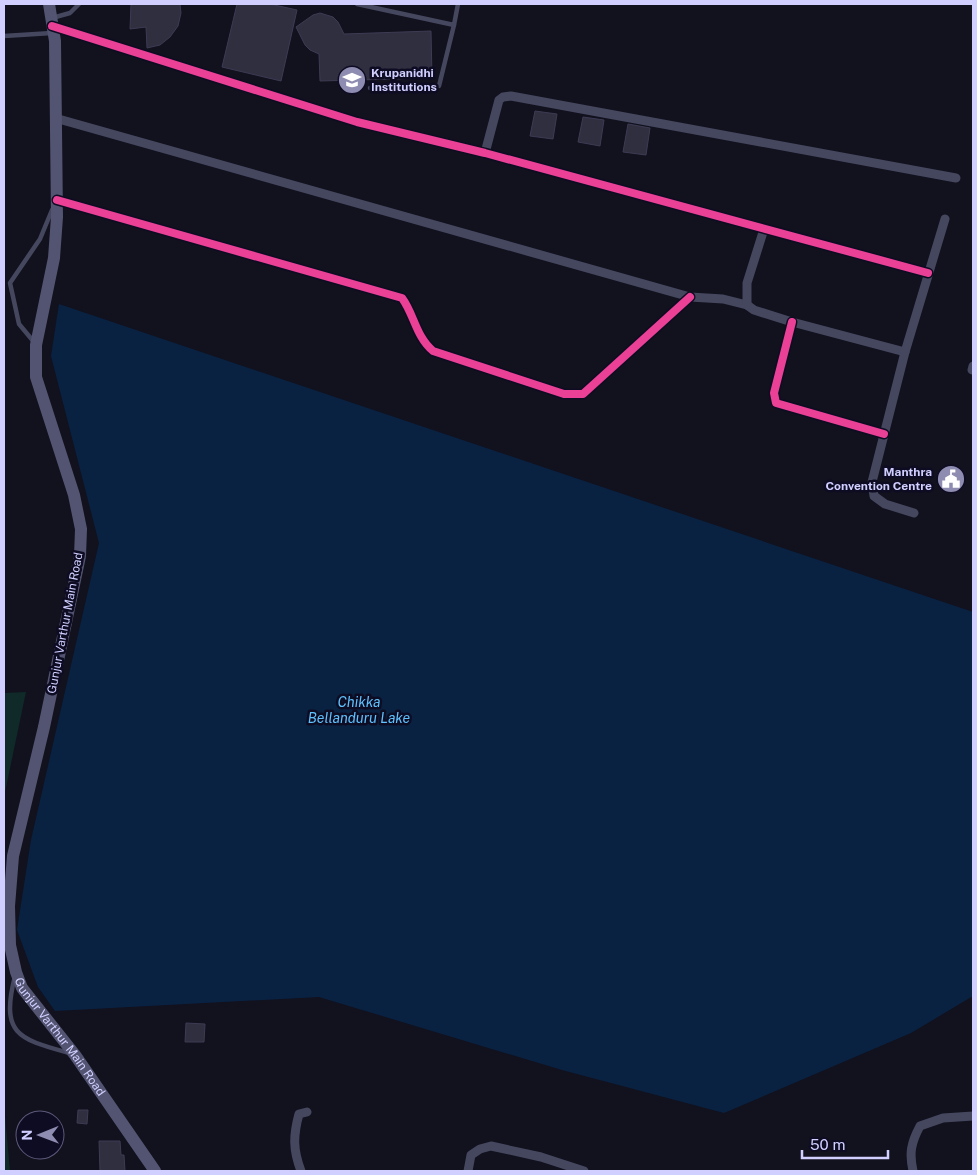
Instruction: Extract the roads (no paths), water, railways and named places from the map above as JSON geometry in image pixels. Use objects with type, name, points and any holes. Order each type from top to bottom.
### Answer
[{"type":"main road","name":"Gunjur Varthur Main Road","points":[[50,4],[56,118],[54,258],[36,345],[36,377],[74,495],[81,529],[80,556],[44,727],[13,856],[9,906],[10,945],[22,988],[75,1055],[154,1171]]},
{"type":"street","points":[[52,26],[357,122],[485,153],[928,273]]},
{"type":"street","points":[[485,153],[499,100],[503,97],[511,96],[956,178]]},
{"type":"street","points":[[56,118],[690,297],[723,299],[747,305],[754,310],[792,322],[905,352]]},
{"type":"street","points":[[56,200],[402,298],[410,309],[427,346],[433,351],[564,394],[583,394],[690,297]]},
{"type":"street","points":[[914,513],[885,504],[874,496],[872,482],[905,352],[944,219]]},
{"type":"street","points":[[747,305],[747,283],[764,229]]},
{"type":"street","points":[[792,322],[774,393],[776,403],[884,434]]},
{"type":"street","points":[[301,1171],[294,1149],[296,1127],[299,1114],[307,1112]]},
{"type":"street","points":[[913,1171],[911,1143],[920,1126],[943,1118],[973,1116]]},
{"type":"street","points":[[468,1171],[471,1155],[480,1149],[491,1146],[541,1157],[584,1171]]},
{"type":"lane","points":[[4,36],[52,26],[79,4]]},
{"type":"lane","points":[[357,4],[454,25]]},
{"type":"lane","points":[[370,88],[438,86],[458,4]]},
{"type":"lane","points":[[36,345],[19,324],[10,283],[40,239],[56,200]]},
{"type":"lane","points":[[16,972],[8,995],[10,1024],[15,1032],[33,1043],[75,1055]]},
{"type":"water","name":"Chikka Bellanduru Lake","points":[[59,304],[973,612],[973,996],[911,1033],[724,1113],[562,1070],[319,997],[55,1011],[38,987],[17,930],[31,840],[99,543],[51,356]]},
{"type":"place","name":"Krupanidhi Institutions","points":[[352,80]]},
{"type":"place","name":"Manthra Convention Centre","points":[[951,479]]}]
